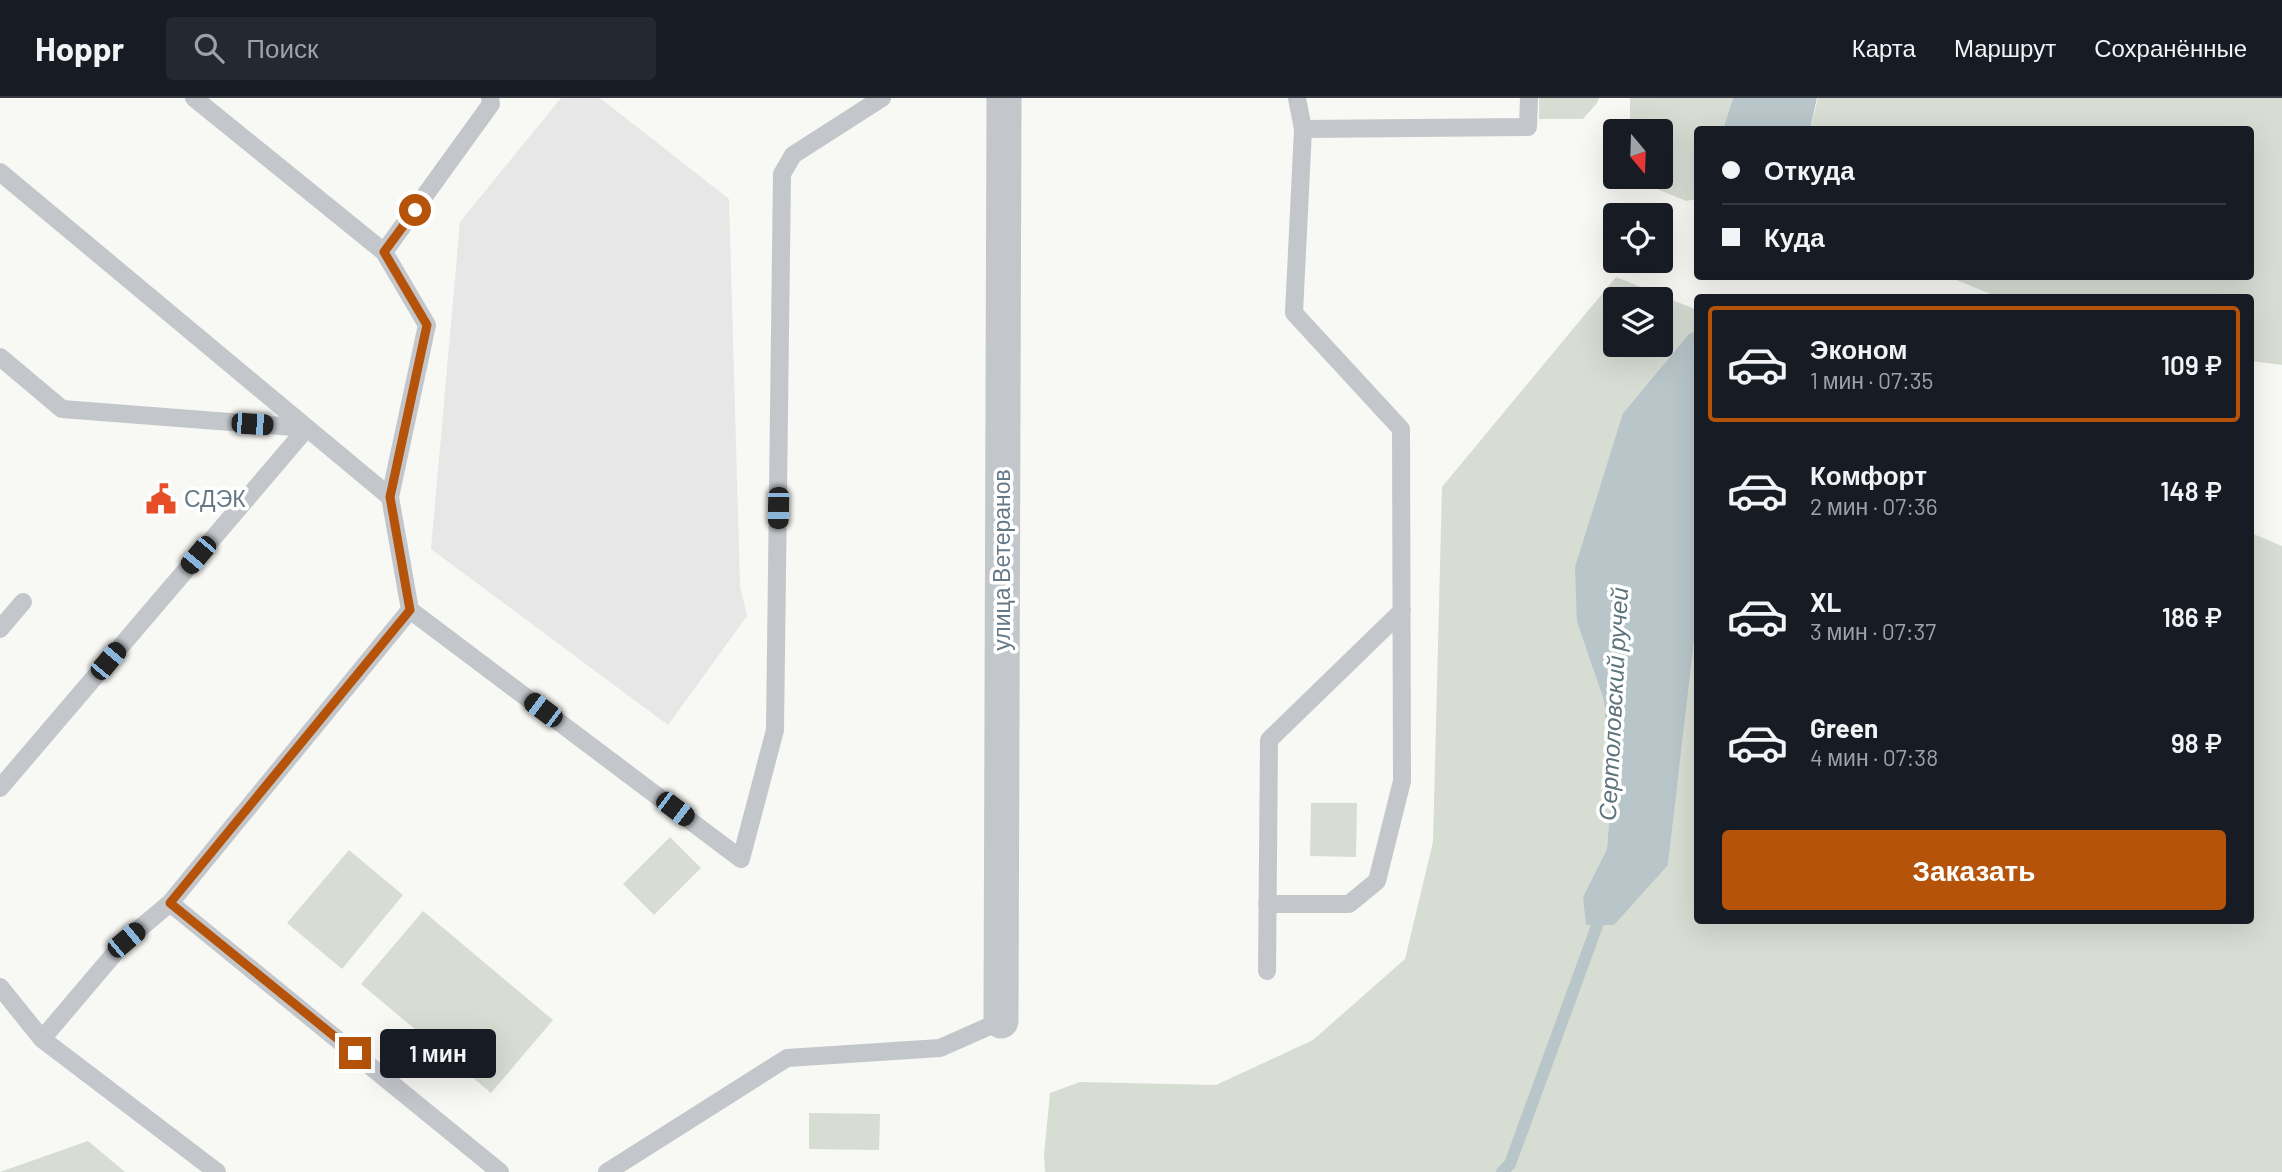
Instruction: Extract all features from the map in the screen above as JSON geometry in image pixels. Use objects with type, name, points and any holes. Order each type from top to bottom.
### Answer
[{"type":"street","name":"улица Ветеранов","points":[[1001,1021],[1004,98]]},
{"type":"lane","points":[[194,98],[384,252],[427,325],[390,497],[410,610],[741,859],[775,730],[782,174],[793,155],[882,98]]},
{"type":"lane","points":[[384,252],[491,104],[490,98]]},
{"type":"lane","points":[[1268,904],[1349,904],[1377,881],[1402,780],[1401,429],[1294,313],[1303,129],[1297,98]]},
{"type":"lane","points":[[1303,129],[1528,127],[1529,98]]},
{"type":"lane","points":[[0,172],[390,497]]},
{"type":"lane","points":[[0,357],[62,409],[307,428]]},
{"type":"lane","points":[[0,788],[307,428]]},
{"type":"lane","points":[[0,629],[23,602]]},
{"type":"lane","points":[[42,1039],[126,940],[170,903],[410,610]]},
{"type":"lane","points":[[1267,971],[1269,740],[1402,611]]},
{"type":"lane","points":[[170,903],[500,1172]]},
{"type":"lane","points":[[0,987],[42,1039],[217,1172]]},
{"type":"lane","points":[[607,1172],[787,1058],[940,1048],[1001,1021]]},
{"type":"shaded area","points":[[561,98],[600,98],[729,199],[740,586],[747,616],[668,725],[431,549],[460,222]]},
{"type":"shaded area","points":[[1539,98],[1599,98],[1583,119],[1539,119]]},
{"type":"shaded area","points":[[1630,98],[1733,98],[1724,126],[1694,126],[1694,200],[1686,201],[1657,189],[1673,189],[1673,119],[1630,119]]},
{"type":"shaded area","points":[[1818,98],[2282,98],[2282,365],[2254,361],[2254,294],[1991,294],[1956,280],[2254,280],[2254,126],[1811,126]]},
{"type":"shaded area","points":[[1616,277],[1641,287],[1608,287]]},
{"type":"shaded area","points":[[1603,293],[1603,357],[1670,357],[1623,413],[1577,622],[1604,701],[1611,794],[1607,849],[1583,897],[1668,865],[1694,632],[1694,924],[2254,924],[2254,534],[2282,546],[2282,1172],[1045,1172],[1050,1093],[1080,1082],[1216,1085],[1313,1040],[1405,959],[1433,842],[1442,487]]},
{"type":"shaded area","points":[[1673,300],[1694,309],[1694,332],[1673,353]]},
{"type":"shaded area","points":[[1311,803],[1357,803],[1356,857],[1310,856]]},
{"type":"shaded area","points":[[670,837],[701,868],[654,915],[623,884]]},
{"type":"shaded area","points":[[349,850],[403,895],[342,969],[287,923]]},
{"type":"shaded area","points":[[423,911],[553,1020],[491,1093],[361,984]]},
{"type":"shaded area","points":[[809,1113],[880,1114],[879,1150],[809,1149]]},
{"type":"shaded area","points":[[88,1141],[125,1172],[0,1172]]},
{"type":"water","points":[[1733,98],[1817,98],[1811,126],[1724,126]]},
{"type":"water","points":[[1694,332],[1694,640],[1668,865],[1614,925],[1586,925],[1583,897],[1607,849],[1611,794],[1604,701],[1577,622],[1575,567],[1623,413],[1670,357],[1673,357],[1673,353]]},
{"type":"waterway","name":"Сертоловский ручей","points":[[1502,1172],[1510,1164],[1602,912]]},
{"type":"place","name":"СДЭК","points":[[161,499]]},
{"type":"route","points":[[355,1053],[170,903],[410,610],[390,497],[427,325],[384,252],[415,210]]}]
